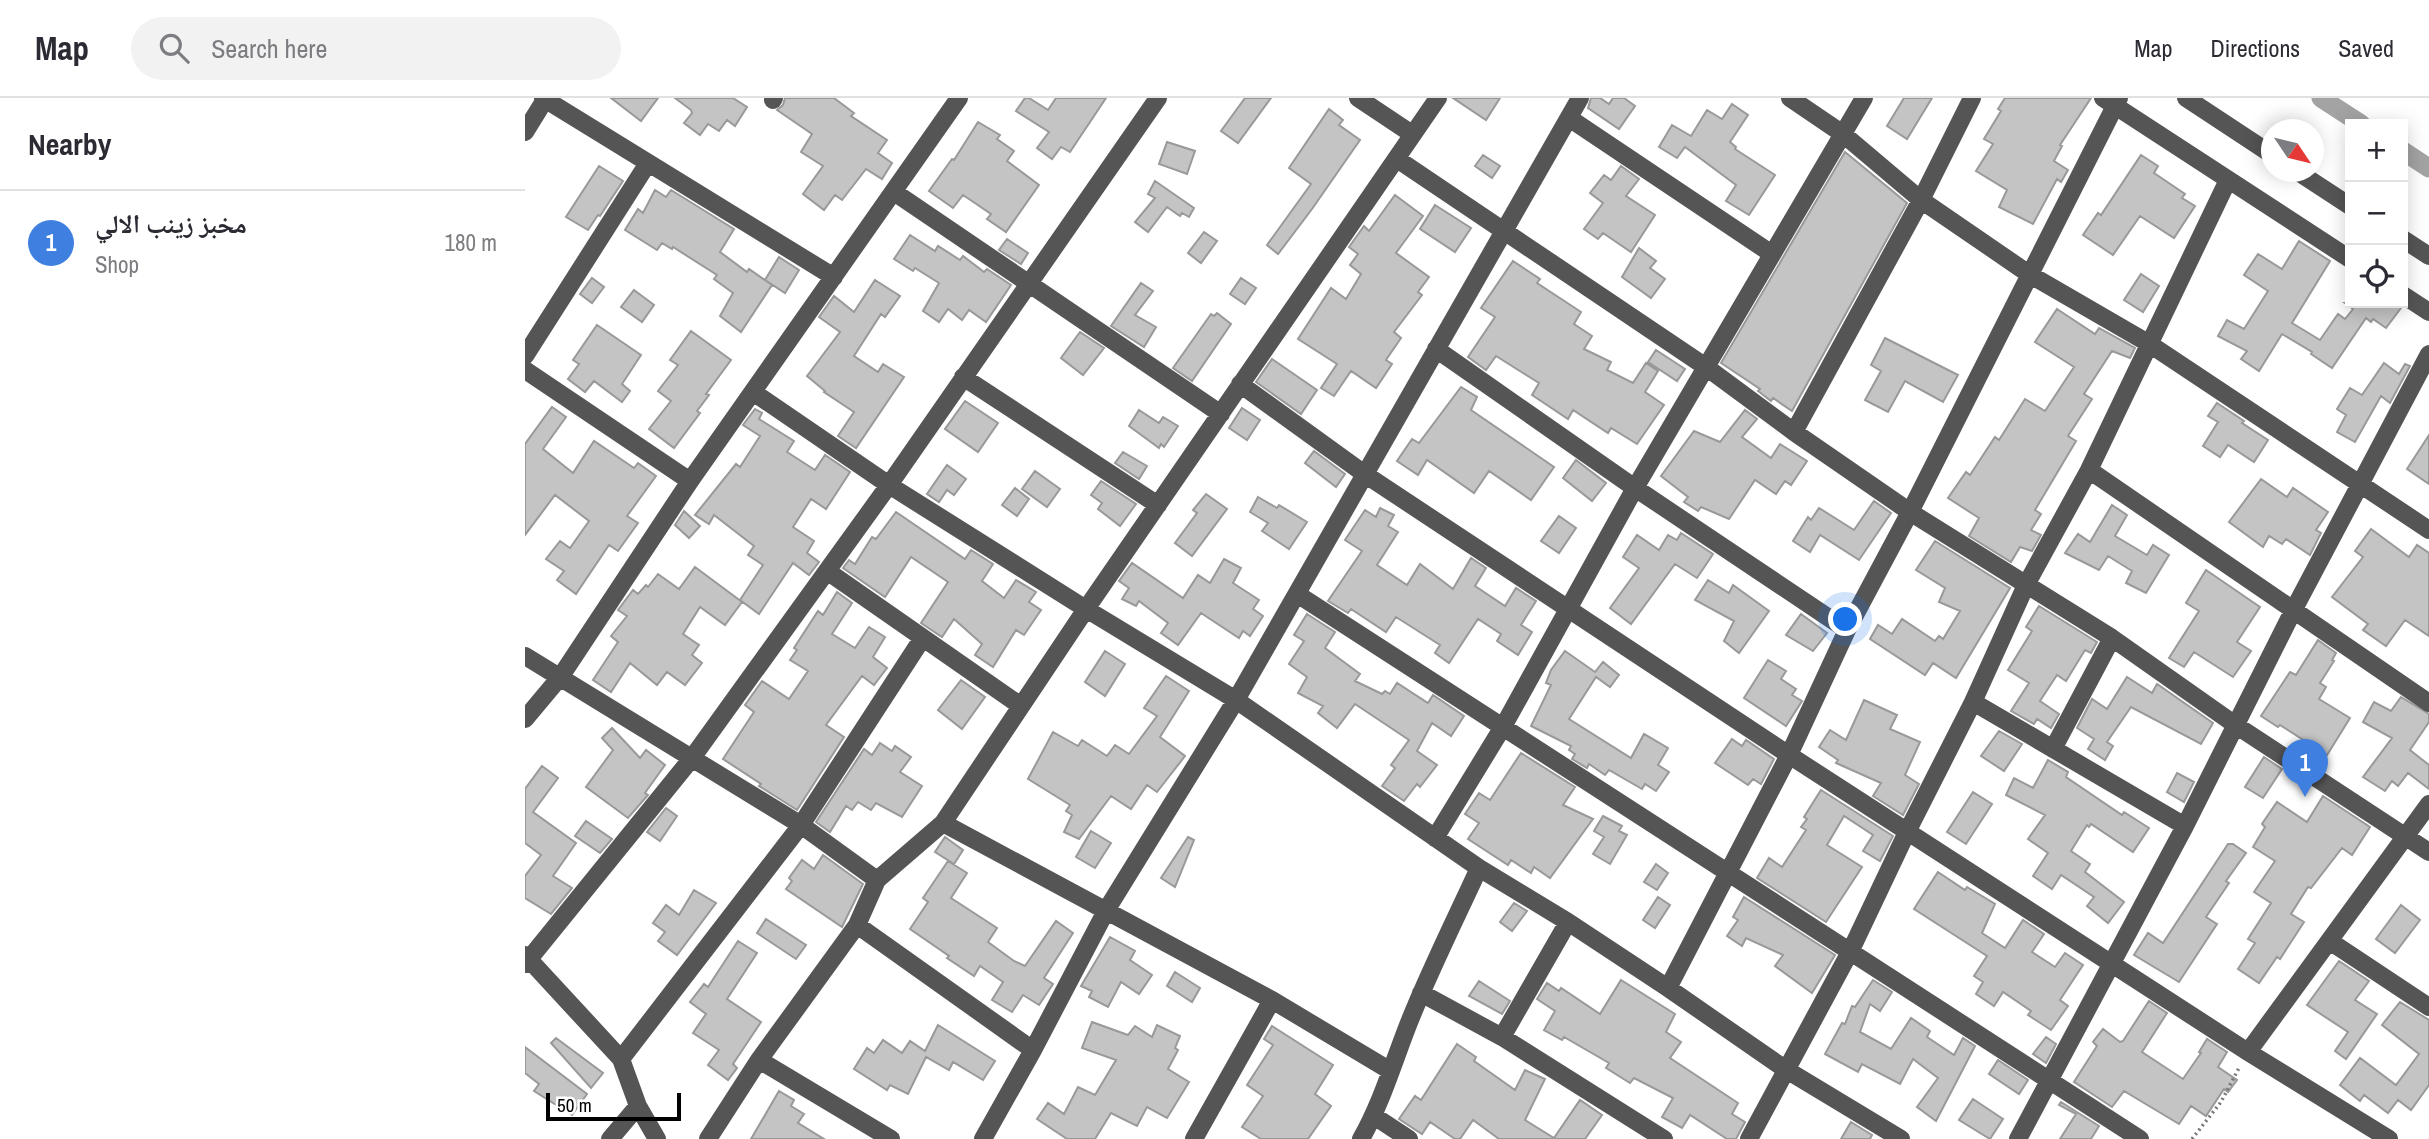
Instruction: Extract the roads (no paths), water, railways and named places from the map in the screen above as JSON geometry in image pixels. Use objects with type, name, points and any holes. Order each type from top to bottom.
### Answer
[{"type":"street","points":[[525,719],[561,677],[690,481],[959,98]]},
{"type":"street","points":[[657,1139],[638,1106],[621,1059],[526,959],[692,758],[889,485],[1158,98]]},
{"type":"street","points":[[1358,98],[1412,134]]},
{"type":"street","points":[[708,1139],[759,1060],[857,925],[877,880],[943,823],[1086,609],[1438,98]]},
{"type":"street","points":[[983,1139],[1107,909],[1236,700],[1580,98]]},
{"type":"street","points":[[1790,98],[1843,134],[1921,200],[2029,274],[2148,344],[2429,530]]},
{"type":"street","points":[[1435,838],[1504,726],[1635,488],[1864,98]]},
{"type":"street","points":[[1794,432],[1921,200],[1972,98]]},
{"type":"street","points":[[2186,98],[2261,147]]},
{"type":"street","points":[[525,132],[545,99],[834,277]]},
{"type":"street","points":[[1668,988],[1789,755],[1847,630],[1910,512],[2113,101],[2345,256]]},
{"type":"street","points":[[1569,118],[1772,254]]},
{"type":"street","points":[[1397,159],[1706,367],[1910,512],[2112,638],[2237,726],[2429,852]]},
{"type":"street","points":[[525,356],[648,163]]},
{"type":"street","points":[[1749,1139],[1851,950],[1973,702],[2026,584],[2089,470],[2228,180]]},
{"type":"street","points":[[2314,182],[2345,202]]},
{"type":"street","points":[[894,192],[1221,414]]},
{"type":"street","points":[[2408,243],[2429,257]]},
{"type":"street","points":[[2408,298],[2429,312]]},
{"type":"street","points":[[1436,349],[1635,488],[1847,630]]},
{"type":"street","points":[[2018,1139],[2185,826],[2293,611],[2429,354]]},
{"type":"street","points":[[525,370],[690,481]]},
{"type":"street","points":[[963,377],[1158,505]]},
{"type":"street","points":[[1240,384],[1366,475],[1789,755],[2248,1052],[2389,1139]]},
{"type":"street","points":[[753,392],[889,485],[1236,700],[1479,868],[1568,922],[1785,1069],[1901,1139]]},
{"type":"street","points":[[2089,470],[2429,703]]},
{"type":"street","points":[[827,571],[1021,706]]},
{"type":"street","points":[[1297,594],[2140,1139]]},
{"type":"street","points":[[2053,748],[2112,638]]},
{"type":"street","points":[[621,1059],[801,825],[922,639]]},
{"type":"street","points":[[525,656],[801,825],[877,880]]},
{"type":"street","points":[[1973,702],[2185,826]]},
{"type":"street","points":[[2248,1052],[2429,804]]},
{"type":"street","points":[[943,823],[1272,1000],[1389,1070]]},
{"type":"street","points":[[1361,1139],[1374,1116],[1389,1070],[1421,993],[1479,868]]},
{"type":"street","points":[[1502,1037],[1568,922]]},
{"type":"street","points":[[857,925],[1033,1050]]},
{"type":"street","points":[[2330,942],[2429,1007]]},
{"type":"street","points":[[1421,993],[1502,1037],[1664,1139]]},
{"type":"street","points":[[1194,1139],[1272,1000]]},
{"type":"street","points":[[759,1060],[891,1139]]},
{"type":"street","points":[[610,1139],[638,1106]]},
{"type":"street","points":[[1374,1116],[1409,1139]]},
{"type":"waterway","points":[[2321,98],[2353,119]]},
{"type":"waterway","points":[[2408,154],[2429,168]]},
{"type":"place","name":"مخبز زينب الالي","points":[[2305,797]]}]
